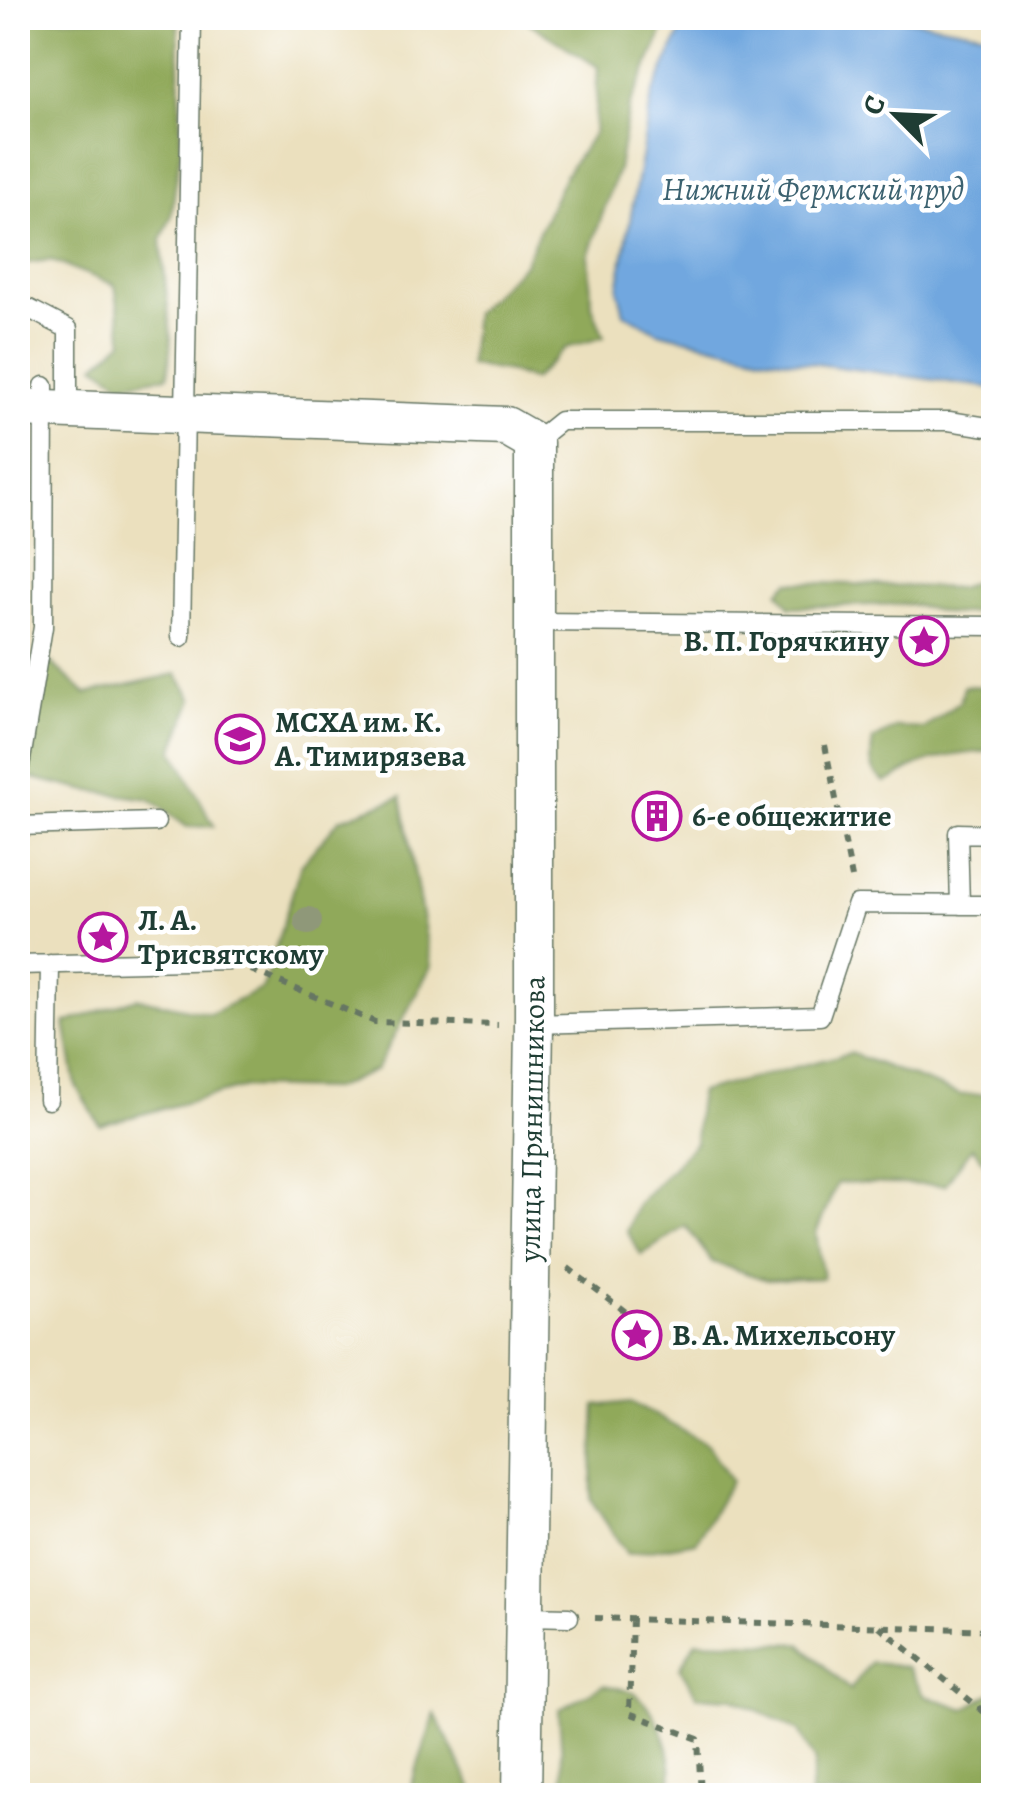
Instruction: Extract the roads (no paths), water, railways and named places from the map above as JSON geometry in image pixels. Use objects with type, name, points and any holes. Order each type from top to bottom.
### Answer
[{"type":"street","points":[[43,403],[187,414],[506,426],[534,442]]},
{"type":"street","name":"улица Прянишникова","points":[[522,1796],[534,1024],[534,442]]},
{"type":"lane","points":[[181,637],[192,18]]},
{"type":"lane","points":[[18,302],[68,328],[43,403],[43,626],[18,778]]},
{"type":"lane","points":[[534,442],[560,420],[949,421],[994,428]]},
{"type":"lane","points":[[532,622],[994,626]]},
{"type":"lane","points":[[18,826],[156,822]]},
{"type":"lane","points":[[960,904],[958,833],[994,834]]},
{"type":"lane","points":[[534,1024],[820,1016],[857,904],[994,905]]},
{"type":"lane","points":[[18,965],[228,960]]},
{"type":"lane","points":[[48,1100],[50,964]]},
{"type":"lane","points":[[526,1616],[569,1618]]},
{"type":"water","name":"Нижний Фермский пруд","points":[[696,18],[900,18],[993,34],[993,388],[766,357],[658,332],[624,313],[618,289],[652,95],[685,22]]},
{"type":"place","name":"В. П. Горячкину","points":[[924,641]]},
{"type":"place","name":"МСХА им. К. А. Тимирязева","points":[[240,739]]},
{"type":"place","name":"6-е общежитие","points":[[657,816]]},
{"type":"place","name":"Л. А. Трисвятскому","points":[[103,937]]},
{"type":"place","name":"В. А. Михельсону","points":[[637,1335]]}]
